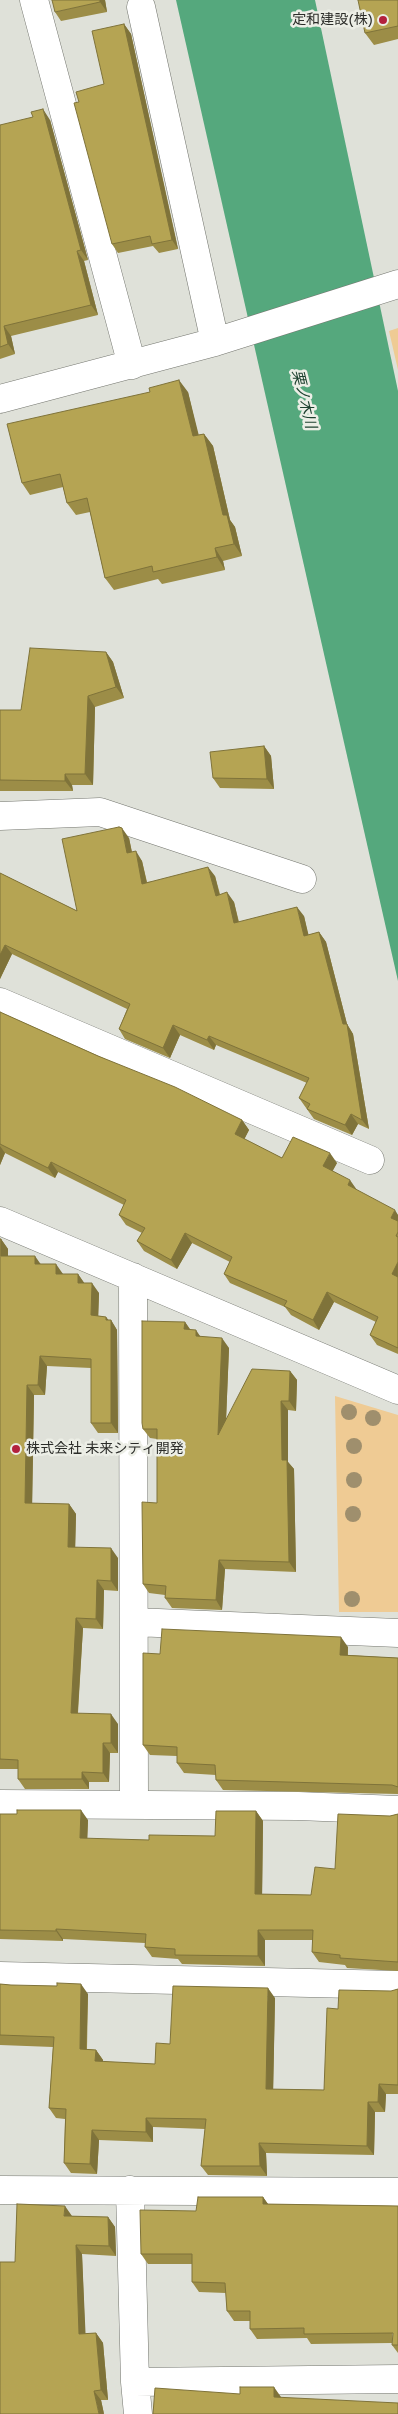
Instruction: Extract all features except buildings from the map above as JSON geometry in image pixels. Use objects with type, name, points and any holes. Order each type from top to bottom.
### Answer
[{"type":"street","points":[[34,0],[132,365]]},
{"type":"street","points":[[141,6],[223,339]]},
{"type":"street","points":[[0,399],[223,339],[398,284]]},
{"type":"street","points":[[0,816],[100,812],[302,879]]},
{"type":"street","points":[[0,1002],[370,1160]]},
{"type":"street","points":[[0,1221],[398,1390]]},
{"type":"street","points":[[133,1277],[134,1805]]},
{"type":"street","points":[[134,1622],[398,1633]]},
{"type":"street","points":[[0,1804],[298,1806],[398,1810]]},
{"type":"street","points":[[0,1976],[398,1985]]},
{"type":"street","points":[[0,2190],[398,2192]]},
{"type":"street","points":[[130,2190],[135,2382],[138,2414]]},
{"type":"street","points":[[135,2382],[398,2378]]},
{"type":"shaded area","points":[[398,328],[398,370],[389,331]]},
{"type":"shaded area","points":[[335,1396],[398,1415],[398,1612],[339,1612]]},
{"type":"water","name":"栗ノ木川","points":[[176,0],[315,0],[398,391],[398,981]]},
{"type":"place","name":"定和建設(株)","points":[[383,20]]},
{"type":"place","name":"株式会社 未来シティ開発","points":[[16,1449]]}]
